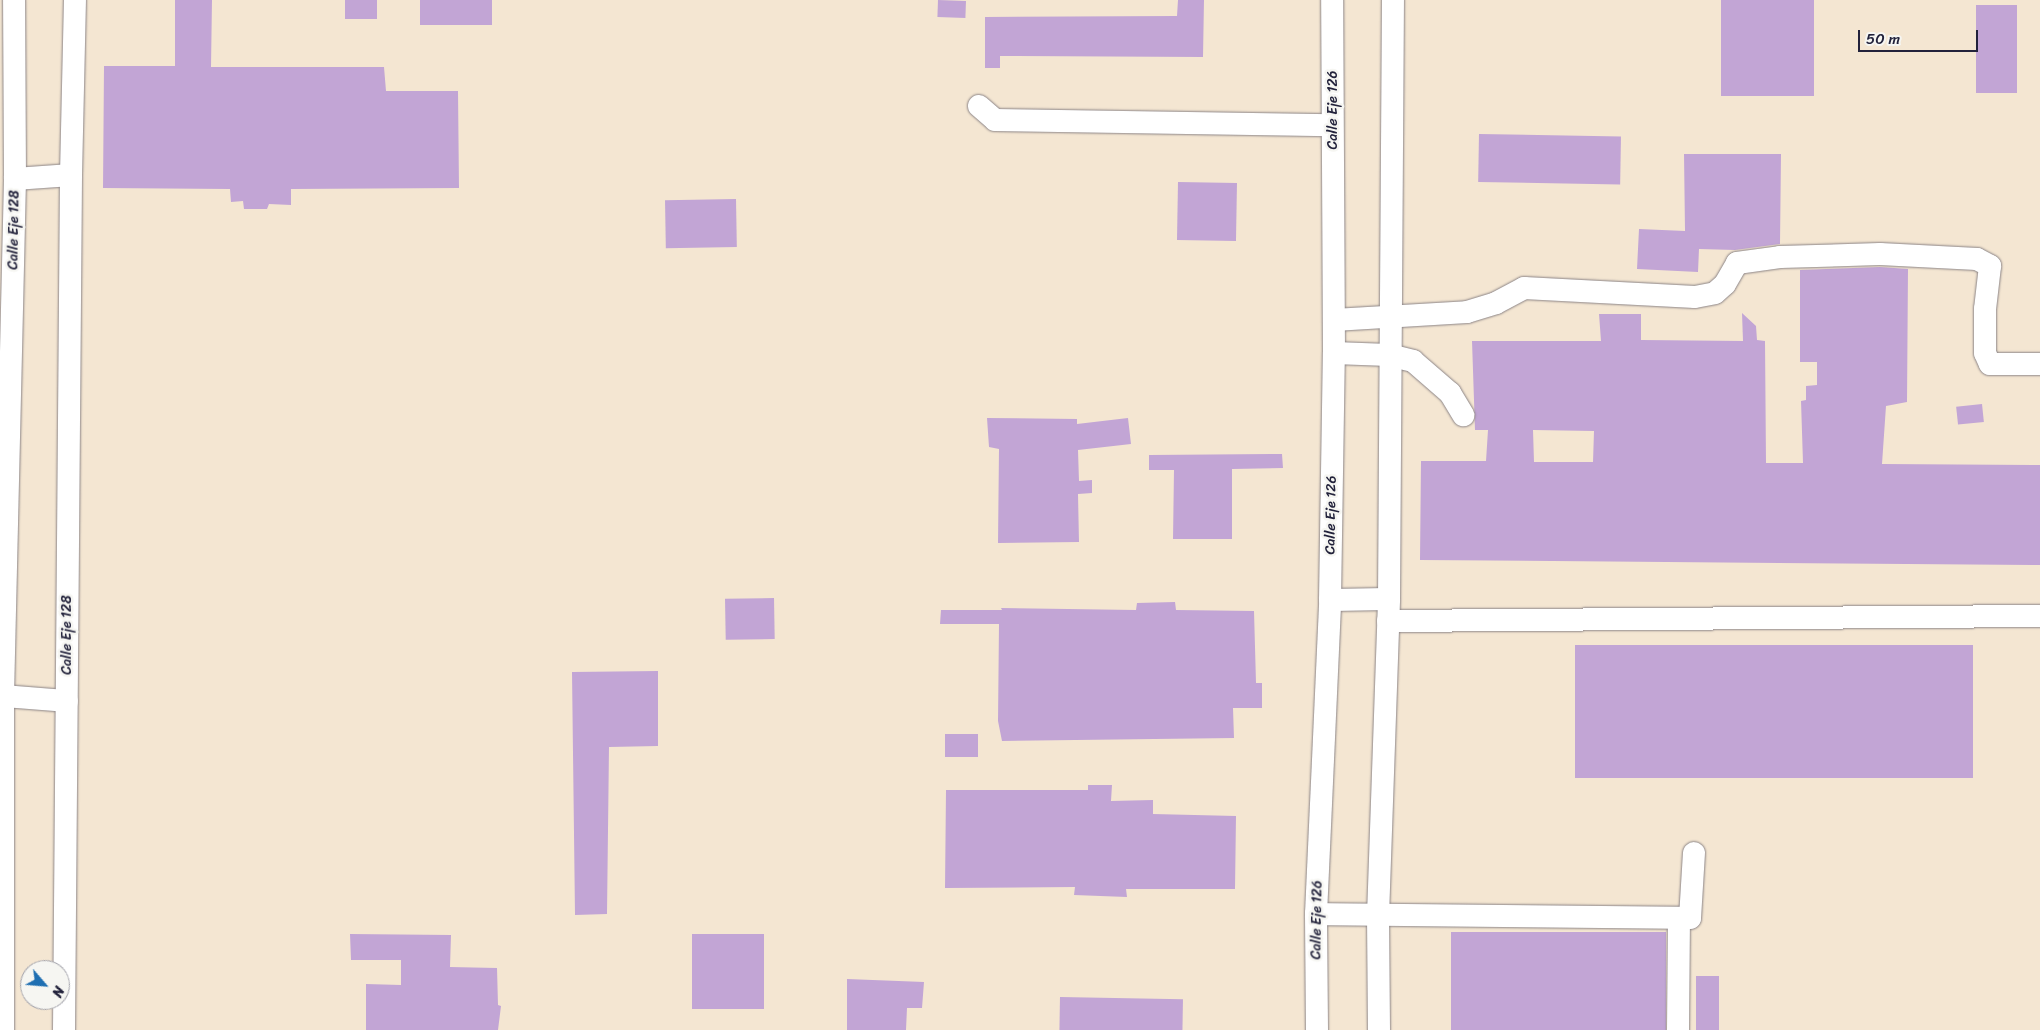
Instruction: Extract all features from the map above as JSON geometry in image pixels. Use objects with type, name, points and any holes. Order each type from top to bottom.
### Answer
[{"type":"street","name":"Calle Eje 128","points":[[3,1030],[3,696],[15,178],[14,0]]},
{"type":"street","name":"Calle Eje 128","points":[[64,1030],[71,175],[75,0]]},
{"type":"street","name":"Calle Eje 126","points":[[1317,1030],[1316,914],[1330,600],[1334,353],[1332,0]]},
{"type":"street","points":[[1379,1030],[1378,916],[1389,599],[1389,355],[1391,316],[1393,0]]},
{"type":"street","points":[[979,106],[995,120],[1332,126]]},
{"type":"street","points":[[15,178],[71,175]]},
{"type":"street","points":[[1334,320],[1467,312],[1496,303],[1524,288],[1695,297],[1715,293],[1725,284],[1737,263],[1780,258],[1880,254],[1977,259],[1990,266],[1985,309],[1985,354],[1990,364],[2040,364]]},
{"type":"street","points":[[1334,353],[1389,355],[1413,361],[1450,392],[1463,415]]},
{"type":"street","points":[[1330,600],[1389,599]]},
{"type":"street","points":[[1388,621],[2040,616]]},
{"type":"street","points":[[3,696],[67,701]]},
{"type":"street","points":[[1316,914],[1690,918],[1694,853]]},
{"type":"street","points":[[1678,1030],[1679,918]]},
{"type":"building","points":[[175,0],[212,0],[211,67],[384,67],[386,91],[458,91],[459,188],[291,189],[291,205],[269,204],[267,209],[244,209],[243,201],[231,202],[230,189],[103,188],[104,66],[175,66]]},
{"type":"building","points":[[345,0],[377,0],[377,19],[345,19]]},
{"type":"building","points":[[420,0],[492,0],[492,25],[420,25]]},
{"type":"building","points":[[938,0],[966,1],[965,18],[937,17]]},
{"type":"building","points":[[1178,0],[1204,0],[1203,57],[1000,56],[1000,68],[985,68],[985,17],[1177,16]]},
{"type":"building","points":[[1721,0],[1814,0],[1814,96],[1721,96]]},
{"type":"building","points":[[1976,5],[2017,5],[2017,93],[1976,93]]},
{"type":"building","points":[[1479,134],[1621,136],[1620,184],[1478,182]]},
{"type":"building","points":[[1684,154],[1781,154],[1780,244],[1735,250],[1699,249],[1698,272],[1637,269],[1639,229],[1685,231]]},
{"type":"building","points":[[1178,182],[1237,183],[1236,241],[1177,240]]},
{"type":"building","points":[[736,199],[737,247],[666,248],[665,200]]},
{"type":"building","points":[[1880,267],[1908,269],[1907,402],[1886,406],[1882,464],[2040,465],[2040,565],[1420,560],[1421,461],[1486,461],[1488,430],[1475,430],[1472,341],[1601,341],[1599,314],[1641,314],[1641,340],[1743,341],[1742,313],[1756,326],[1757,340],[1765,341],[1766,463],[1803,463],[1801,401],[1806,400],[1806,386],[1817,385],[1817,362],[1800,362],[1800,270]],"holes":[[[1533,430],[1594,431],[1593,462],[1534,462]]]},
{"type":"building","points":[[1982,404],[1984,422],[1958,425],[1956,407]]},
{"type":"building","points":[[987,418],[1077,419],[1077,424],[1128,418],[1131,444],[1078,450],[1079,481],[1092,480],[1092,493],[1078,494],[1079,542],[998,543],[999,449],[989,447]]},
{"type":"building","points":[[1282,454],[1283,468],[1232,469],[1232,539],[1173,539],[1174,470],[1149,470],[1149,455]]},
{"type":"building","points":[[774,598],[775,639],[726,640],[725,599]]},
{"type":"building","points":[[1175,602],[1176,610],[1254,611],[1256,683],[1262,683],[1262,708],[1233,708],[1234,738],[1002,741],[998,721],[999,624],[940,624],[941,610],[1002,610],[1001,608],[1136,610],[1137,603]]},
{"type":"building","points":[[1575,645],[1973,645],[1973,778],[1575,778]]},
{"type":"building","points":[[658,671],[658,746],[609,747],[607,914],[575,915],[572,672]]},
{"type":"building","points":[[945,734],[978,734],[978,757],[945,757]]},
{"type":"building","points":[[1088,785],[1112,785],[1111,801],[1153,800],[1153,814],[1236,816],[1235,889],[1126,889],[1127,897],[1074,895],[1075,887],[945,888],[946,790],[1088,790]]},
{"type":"building","points":[[1451,932],[1666,932],[1666,1030],[1451,1030]]},
{"type":"building","points":[[350,934],[451,935],[450,967],[497,968],[498,1005],[501,1006],[498,1030],[366,1030],[366,984],[401,985],[401,960],[351,960]]},
{"type":"building","points":[[692,934],[764,934],[764,1009],[692,1009]]},
{"type":"building","points":[[1696,976],[1719,976],[1719,1030],[1696,1030]]},
{"type":"building","points":[[847,979],[924,982],[922,1008],[907,1008],[906,1030],[847,1030]]},
{"type":"building","points":[[1060,997],[1183,999],[1182,1030],[1059,1030]]}]
